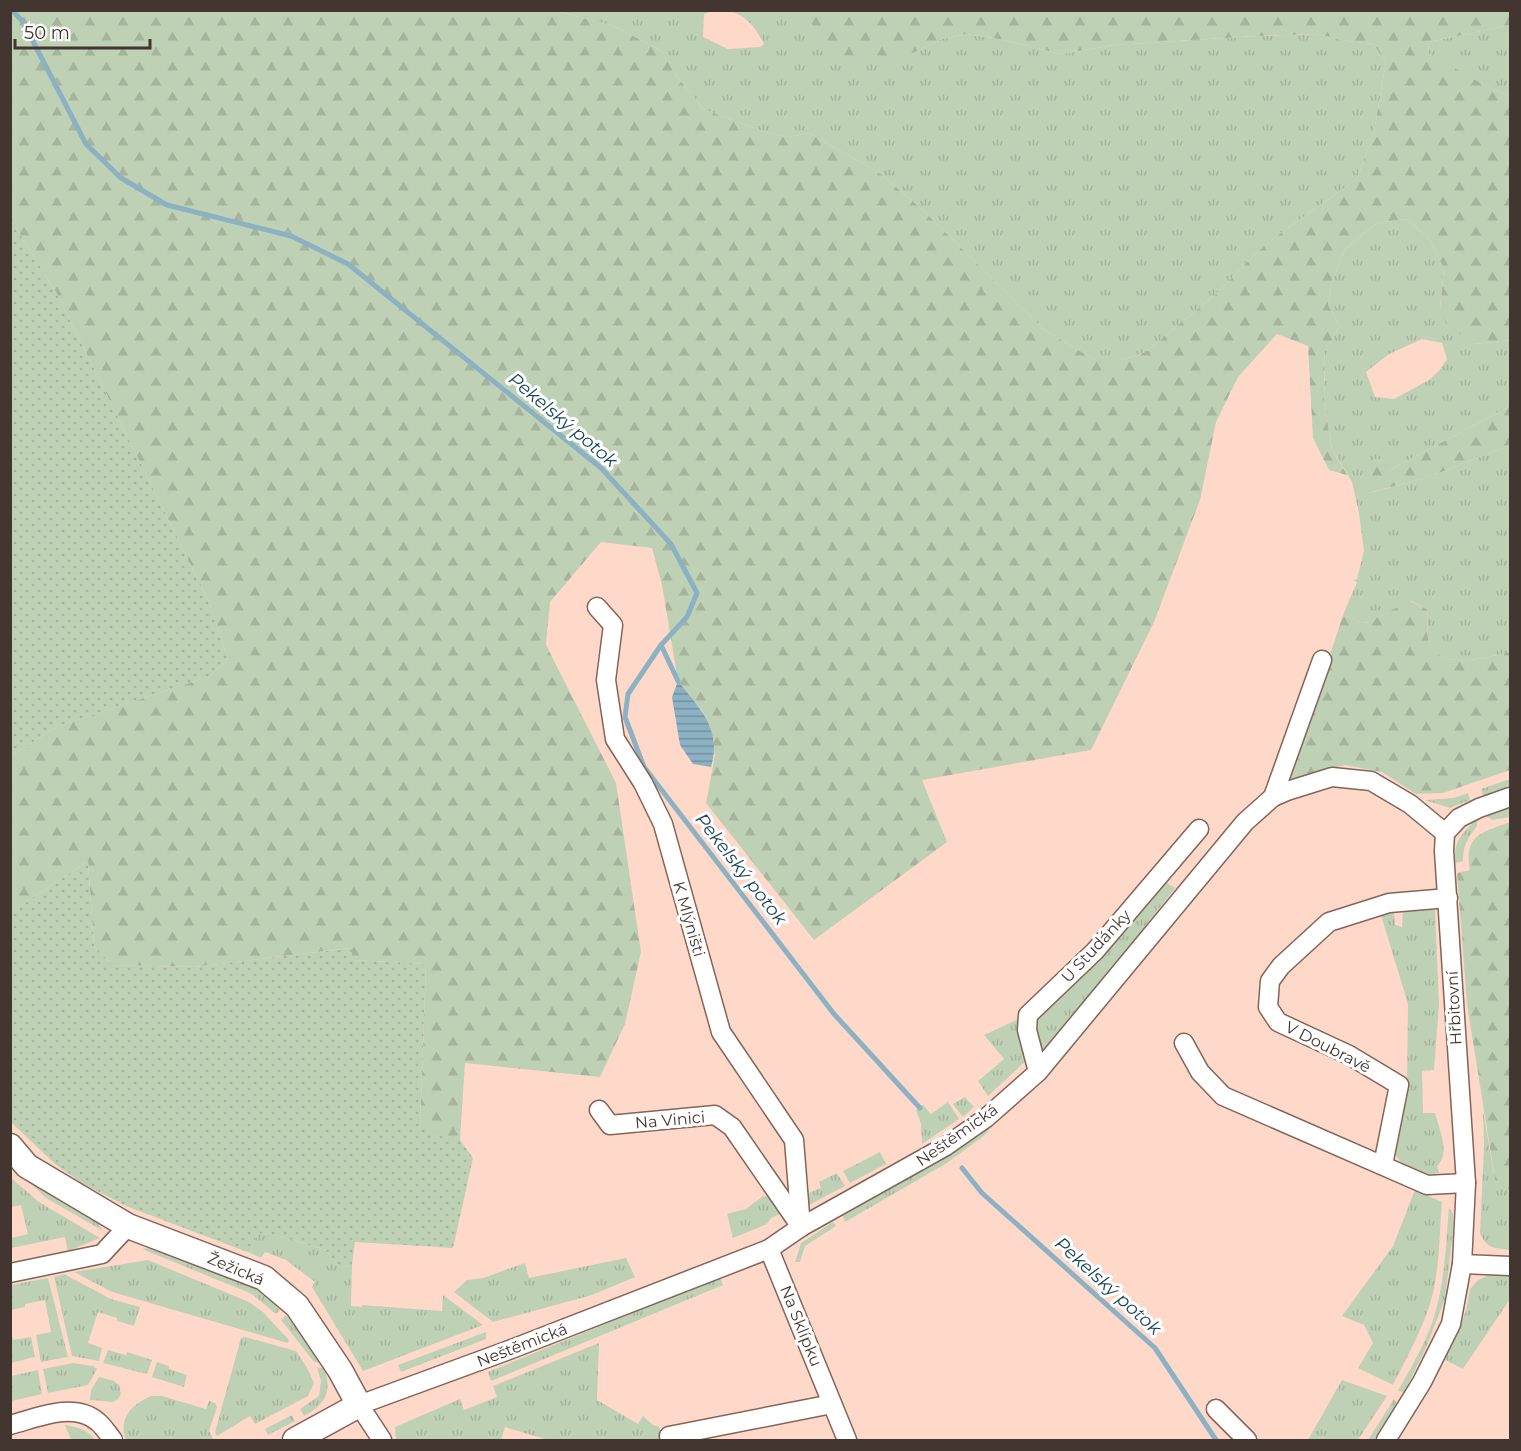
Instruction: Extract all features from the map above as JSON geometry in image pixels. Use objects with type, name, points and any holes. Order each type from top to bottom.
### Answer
[{"type":"street","name":"K Mlýništi","points":[[597,607],[613,626],[606,680],[615,739],[643,783],[663,824],[721,1032],[794,1140],[801,1227]]},
{"type":"street","points":[[1274,797],[1322,660]]},
{"type":"street","name":"Neštěmická","points":[[295,1440],[359,1404],[509,1350],[769,1249],[801,1227],[946,1146],[986,1118],[1038,1072],[1245,822],[1274,797],[1332,777],[1371,781],[1410,804],[1445,833]]},
{"type":"street","points":[[1445,833],[1460,818],[1479,808],[1510,797]]},
{"type":"street","name":"U Studánky","points":[[1038,1072],[1027,1030],[1028,1015],[1095,951],[1199,829]]},
{"type":"street","name":"Hřbitovní","points":[[1386,1440],[1422,1382],[1451,1324],[1462,1264],[1466,1183],[1444,851],[1445,833]]},
{"type":"street","name":"V Doubravě","points":[[1383,1165],[1399,1085],[1349,1055],[1278,1022],[1268,1007],[1270,981],[1281,966],[1329,922],[1389,903],[1448,898]]},
{"type":"street","points":[[1184,1043],[1200,1072],[1223,1096],[1427,1185],[1466,1183]]},
{"type":"street","name":"Na Vinici","points":[[599,1110],[610,1125],[715,1115],[732,1126],[801,1227]]},
{"type":"street","name":"Žežická","points":[[10,1146],[27,1166],[128,1226],[264,1278],[297,1306],[340,1370],[359,1404]]},
{"type":"street","points":[[10,1273],[102,1254],[128,1226]]},
{"type":"street","name":"Na Sklípku","points":[[769,1249],[846,1440]]},
{"type":"street","points":[[1462,1264],[1510,1266]]},
{"type":"street","points":[[359,1404],[382,1440]]},
{"type":"street","points":[[670,1440],[669,1436],[832,1404]]},
{"type":"street","points":[[1216,1409],[1247,1440]]},
{"type":"street","points":[[10,1425],[56,1413],[74,1412],[98,1422],[113,1440]]},
{"type":"green space","points":[[11,11],[556,11],[614,26],[662,51],[675,74],[703,109],[765,132],[788,137],[809,133],[881,174],[923,210],[1043,329],[1095,360],[1121,360],[1146,352],[1217,293],[1257,252],[1357,179],[1374,132],[1386,62],[1373,44],[1346,41],[1318,34],[1114,45],[1061,54],[999,39],[966,34],[942,39],[915,52],[882,60],[842,55],[823,45],[805,11],[1510,11],[1510,25],[1429,42],[1428,53],[1488,87],[1510,96],[1510,340],[1474,344],[1446,323],[1440,308],[1444,269],[1429,238],[1406,219],[1377,223],[1345,249],[1332,282],[1328,305],[1340,326],[1325,351],[1324,402],[1332,449],[1347,475],[1329,470],[1313,438],[1308,346],[1277,334],[1238,377],[1216,422],[1200,500],[1154,622],[1091,750],[922,780],[947,842],[814,940],[706,803],[715,755],[702,711],[678,681],[662,585],[652,548],[601,542],[550,602],[546,645],[616,783],[641,952],[625,1024],[600,1077],[465,1063],[460,1140],[420,1128],[426,964],[353,960],[350,948],[194,967],[112,965],[94,946],[88,861],[11,912],[11,756],[56,727],[210,676],[228,659],[208,600],[57,294],[11,220]]},
{"type":"green space","points":[[556,11],[713,11],[704,14],[703,37],[728,49],[760,47],[764,44],[750,23],[729,11],[805,11],[915,52],[942,39],[966,34],[999,39],[1061,54],[1114,45],[1318,34],[1346,41],[1373,44],[1386,62],[1374,132],[1357,179],[1257,252],[1217,293],[1146,352],[1121,360],[1095,360],[1043,329],[923,210],[881,174],[809,133],[788,137],[765,132],[703,109],[675,74],[662,51],[614,26]]},
{"type":"green space","points":[[1510,25],[1510,96],[1488,87],[1428,54],[1429,42]]},
{"type":"green space","points":[[1406,219],[1429,238],[1444,269],[1440,308],[1474,344],[1510,340],[1510,406],[1388,471],[1369,493],[1429,477],[1510,445],[1510,652],[1465,660],[1443,657],[1429,642],[1427,609],[1411,601],[1366,623],[1343,615],[1357,582],[1353,580],[1357,579],[1364,551],[1352,482],[1332,449],[1324,402],[1325,351],[1340,326],[1328,305],[1332,282],[1345,249],[1377,223]],"holes":[[[1422,339],[1442,343],[1447,359],[1429,380],[1394,399],[1375,397],[1366,372],[1389,354]]]},
{"type":"green space","points":[[11,220],[57,294],[208,600],[228,659],[210,676],[56,727],[11,756]]},
{"type":"green space","points":[[1510,406],[1510,445],[1429,477],[1368,493],[1361,465],[1378,458],[1388,471]]},
{"type":"green space","points":[[1410,601],[1427,609],[1429,642],[1443,657],[1465,660],[1510,652],[1510,770],[1443,793],[1416,794],[1382,772],[1345,765],[1285,780],[1312,710],[1343,615],[1366,623]]},
{"type":"green space","points":[[1510,779],[1510,786],[1483,796],[1481,789]]},
{"type":"green space","points":[[1468,793],[1470,800],[1450,808],[1425,800],[1454,798]]},
{"type":"green space","points":[[1510,808],[1510,817],[1492,820],[1487,816]]},
{"type":"green space","points":[[1477,819],[1477,826],[1465,846],[1463,861],[1455,863],[1457,843]]},
{"type":"green space","points":[[1510,822],[1510,1190],[1496,1186],[1467,1004],[1457,873],[1470,870],[1470,849],[1477,837]]},
{"type":"green space","points":[[88,861],[94,946],[112,965],[194,967],[351,948],[353,960],[426,964],[420,1127],[460,1140],[473,1158],[453,1248],[355,1242],[352,1265],[340,1268],[326,1250],[269,1233],[257,1234],[250,1253],[126,1206],[82,1183],[55,1164],[11,1122],[11,912]]},
{"type":"green space","points":[[1164,881],[1175,888],[1142,930],[1144,932],[1044,1050],[1038,1050],[1033,1017]]},
{"type":"green space","points":[[1435,909],[1439,1005],[1434,1070],[1422,1071],[1423,1113],[1435,1113],[1444,1148],[1441,1161],[1437,1166],[1439,1173],[1425,1174],[1408,1167],[1394,1153],[1407,1088],[1408,1004],[1380,912],[1394,911],[1395,925],[1402,927],[1403,910]]},
{"type":"green space","points":[[1023,1017],[1028,1059],[988,1096],[978,1081],[1004,1059],[984,1035]]},
{"type":"green space","points":[[965,1097],[974,1107],[963,1117],[953,1104]]},
{"type":"green space","points":[[948,1102],[959,1119],[922,1144],[921,1124],[916,1110],[923,1105],[931,1114]]},
{"type":"green space","points":[[1483,1110],[1496,1186],[1510,1190],[1510,1250],[1488,1245],[1480,1233],[1484,1146]]},
{"type":"green space","points":[[1004,1112],[985,1135],[947,1163],[845,1222],[843,1216],[945,1156]]},
{"type":"green space","points":[[880,1152],[886,1164],[850,1183],[843,1171]]},
{"type":"green space","points":[[11,1153],[95,1219],[103,1231],[46,1198],[11,1165]]},
{"type":"green space","points":[[837,1173],[845,1186],[809,1205],[805,1200],[806,1194],[821,1188],[819,1182]]},
{"type":"green space","points":[[10,1177],[39,1202],[100,1238],[68,1251],[65,1237],[11,1248],[11,1238],[28,1234],[21,1205],[11,1207]]},
{"type":"green space","points":[[1415,1190],[1442,1202],[1437,1266],[1433,1292],[1426,1314],[1393,1385],[1358,1368],[1373,1343],[1364,1325],[1342,1316],[1393,1246]]},
{"type":"green space","points":[[763,1196],[770,1197],[780,1214],[771,1218],[767,1224],[733,1238],[727,1214],[746,1209]]},
{"type":"green space","points":[[1449,1207],[1453,1214],[1453,1231],[1445,1299],[1425,1350],[1404,1392],[1398,1391],[1423,1346],[1438,1303],[1443,1276]]},
{"type":"green space","points":[[833,1222],[836,1226],[805,1246],[800,1262],[795,1262],[801,1243]]},
{"type":"green space","points":[[269,1233],[326,1250],[340,1268],[352,1265],[351,1306],[442,1311],[443,1295],[483,1325],[363,1371],[312,1287],[315,1282],[286,1260],[265,1252],[261,1258],[250,1253],[257,1234]]},
{"type":"green space","points":[[150,1248],[172,1253],[248,1284],[267,1295],[280,1310],[276,1314],[252,1294],[142,1249]]},
{"type":"green space","points":[[626,1258],[635,1277],[592,1295],[493,1322],[454,1292],[467,1280],[483,1278],[525,1263],[529,1278]]},
{"type":"green space","points":[[148,1260],[249,1302],[263,1312],[289,1340],[288,1343],[112,1292],[74,1272]]},
{"type":"green space","points":[[64,1274],[111,1299],[140,1307],[134,1326],[98,1312],[88,1343],[102,1348],[99,1361],[72,1356],[54,1277]]},
{"type":"green space","points":[[1491,1274],[1510,1276],[1510,1299],[1463,1369],[1445,1360],[1466,1311],[1470,1289],[1478,1280]]},
{"type":"green space","points":[[720,1277],[723,1285],[491,1381],[488,1372]]},
{"type":"green space","points":[[48,1278],[68,1357],[41,1362],[36,1335],[51,1332],[45,1300],[25,1304],[25,1307],[11,1310],[11,1285]]},
{"type":"green space","points":[[286,1315],[323,1363],[314,1362],[281,1320]]},
{"type":"green space","points":[[486,1332],[486,1339],[401,1372],[398,1365]]},
{"type":"green space","points":[[12,1337],[13,1340],[31,1337],[35,1357],[11,1363]]},
{"type":"green space","points":[[245,1337],[296,1351],[314,1383],[308,1396],[255,1424],[250,1416],[217,1436],[215,1432],[241,1338]]},
{"type":"green space","points":[[599,1343],[597,1400],[638,1424],[643,1416],[659,1427],[664,1440],[548,1440],[505,1427],[501,1440],[396,1440],[395,1427],[460,1399],[464,1410],[497,1397],[493,1386]]},
{"type":"green space","points":[[108,1350],[126,1355],[127,1352],[152,1360],[147,1374],[103,1363]]},
{"type":"green space","points":[[157,1362],[187,1375],[184,1387],[152,1377]]},
{"type":"green space","points":[[73,1363],[93,1366],[97,1369],[88,1385],[48,1393],[43,1369]]},
{"type":"green space","points":[[317,1367],[325,1369],[327,1392],[322,1403],[304,1416],[300,1409],[319,1396],[321,1381]]},
{"type":"green space","points":[[38,1370],[42,1394],[11,1401],[11,1376]]},
{"type":"green space","points":[[99,1377],[114,1381],[119,1385],[121,1394],[118,1399],[113,1402],[90,1400],[91,1390]]},
{"type":"green space","points":[[1342,1380],[1387,1396],[1358,1440],[1308,1440]]},
{"type":"green space","points":[[151,1396],[162,1396],[206,1409],[209,1401],[215,1403],[217,1407],[209,1431],[214,1440],[126,1440],[124,1425],[128,1413]]},
{"type":"green space","points":[[1394,1399],[1397,1403],[1374,1440],[1368,1440]]},
{"type":"green space","points":[[292,1415],[295,1421],[268,1435],[265,1429]]},
{"type":"green space","points":[[65,1425],[85,1431],[95,1440],[71,1440]]},
{"type":"water","points":[[678,681],[701,710],[711,730],[714,754],[711,767],[693,764],[680,745],[672,697]]},
{"type":"waterway","name":"Pekelský potok","points":[[12,10],[23,22],[86,144],[121,178],[167,205],[291,236],[348,264],[601,468],[671,544],[697,593],[687,617],[661,645],[628,694],[625,717],[644,767],[834,1014],[920,1108]]},
{"type":"waterway","points":[[661,645],[678,681]]},
{"type":"waterway","name":"Pekelský potok","points":[[962,1168],[982,1193],[1155,1348],[1216,1440]]}]
